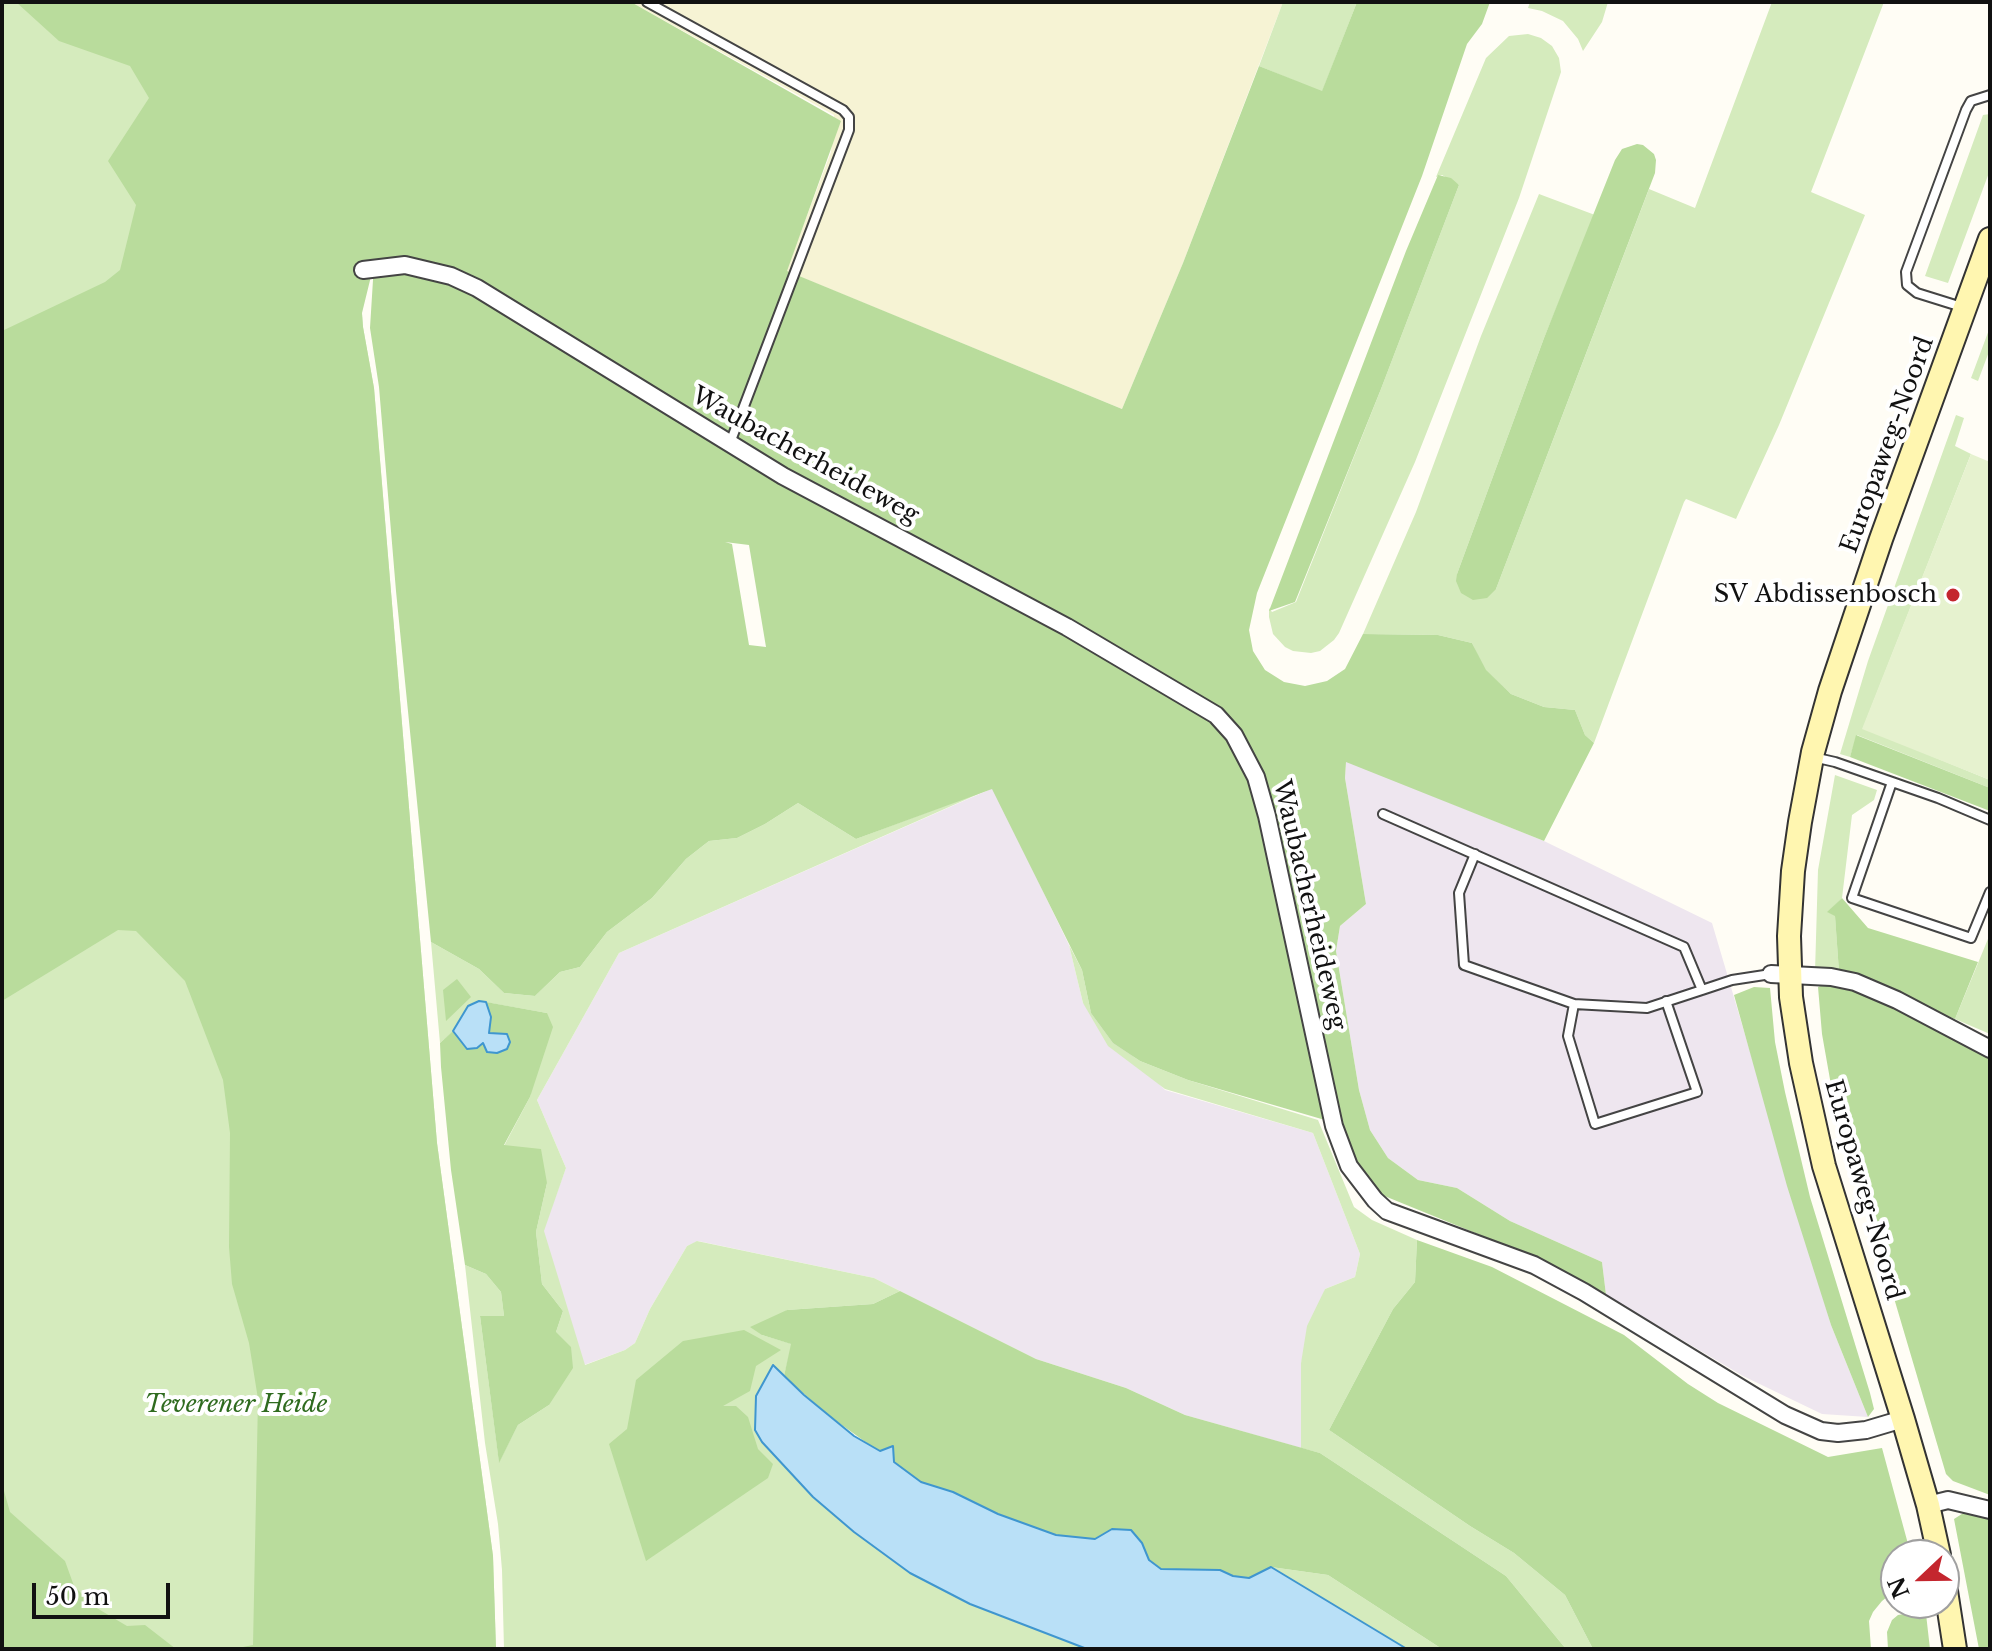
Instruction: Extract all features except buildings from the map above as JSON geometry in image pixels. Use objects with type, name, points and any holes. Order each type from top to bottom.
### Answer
[{"type":"street","name":"Europaweg-Noord","points":[[1935,1539],[1903,1419],[1824,1166],[1780,974],[1789,936],[1793,871],[1812,757],[1830,691],[1881,539],[1990,239]]},
{"type":"street","name":"Waubacherheideweg","points":[[363,270],[405,265],[451,276],[477,288],[783,476],[1067,627],[1216,715],[1234,735],[1256,777],[1340,1147],[1363,1187],[1387,1211],[1534,1265],[1584,1292],[1785,1415],[1821,1431],[1866,1430],[1903,1419]]},
{"type":"street","points":[[1780,974],[1831,977],[1855,982],[1897,1000],[1990,1049]]},
{"type":"street","points":[[1928,1505],[1948,1500],[1990,1510]]},
{"type":"street","points":[[1950,1619],[1955,1649]]},
{"type":"lane","points":[[647,2],[843,110],[849,117],[849,130],[729,444]]},
{"type":"lane","points":[[1966,309],[1917,293],[1907,285],[1906,272],[1966,110],[1971,101],[1990,95]]},
{"type":"lane","points":[[1812,757],[1938,798],[1990,820]]},
{"type":"lane","points":[[1892,782],[1852,898],[1971,938],[1990,892]]},
{"type":"lane","points":[[1383,814],[1684,947],[1702,990]]},
{"type":"lane","points":[[1475,854],[1459,893],[1464,965],[1574,1004],[1647,1008],[1732,980],[1780,974]]},
{"type":"lane","points":[[1574,1004],[1568,1036],[1595,1124],[1697,1092],[1666,1001]]},
{"type":"shaded area","points":[[631,2],[1283,2],[1183,263],[1122,409],[786,271],[831,152],[834,115]]},
{"type":"shaded area","points":[[1346,761],[1544,841],[1712,923],[1831,1325],[1868,1417],[1822,1414],[1743,1376],[1606,1295],[1602,1262],[1510,1221],[1457,1188],[1418,1180],[1388,1158],[1370,1130],[1359,1090],[1336,951],[1340,926],[1366,904],[1345,778]]},
{"type":"shaded area","points":[[993,788],[1069,945],[1083,1003],[1165,1090],[1313,1133],[1360,1254],[1355,1277],[1325,1289],[1301,1363],[1301,1448],[1185,1415],[1126,1388],[1036,1359],[874,1278],[698,1241],[687,1246],[650,1309],[635,1343],[625,1350],[584,1365],[543,1231],[566,1168],[537,1100],[619,953]]},
{"type":"green space","name":"Teverener Heide","points":[[2,2],[329,2],[352,186],[363,327],[374,388],[437,1143],[493,1556],[496,1649],[2,1649]]},
{"type":"green space","points":[[16,2],[631,2],[841,121],[787,271],[1122,409],[1183,263],[1259,66],[1322,91],[1357,2],[1490,2],[1482,24],[1467,44],[1422,176],[1257,593],[1249,630],[1253,651],[1265,670],[1284,682],[1305,686],[1327,681],[1345,669],[1363,634],[1438,635],[1472,643],[1486,670],[1511,694],[1544,707],[1575,710],[1585,735],[1594,743],[1544,841],[1346,762],[1345,778],[1366,904],[1340,926],[1336,951],[1359,1090],[1370,1130],[1388,1158],[1418,1180],[1457,1188],[1510,1221],[1602,1262],[1606,1295],[1544,1261],[1382,1195],[1368,1184],[1358,1168],[1342,1125],[1188,1080],[1140,1061],[1113,1043],[1091,1013],[1082,970],[992,789],[856,839],[798,803],[737,838],[709,841],[686,859],[652,898],[607,932],[580,967],[560,972],[535,996],[504,993],[479,969],[431,942],[379,387],[370,328],[374,264],[362,313],[363,327],[374,388],[437,1143],[493,1556],[496,1649],[233,1649],[253,1645],[258,1399],[249,1343],[232,1284],[229,1247],[230,1133],[223,1080],[185,981],[136,931],[118,930],[2,1001],[2,331],[105,282],[120,270],[136,205],[108,161],[149,98],[130,66],[59,41]],"holes":[[[725,542],[749,545],[766,647],[749,645],[732,544]]]},
{"type":"green space","points":[[1283,2],[1357,2],[1322,92],[1259,66]]},
{"type":"green space","points":[[1530,2],[1608,2],[1602,22],[1583,51],[1578,39],[1563,21],[1528,8]]},
{"type":"green space","points":[[1772,2],[1884,2],[1811,192],[1865,215],[1779,425],[1736,519],[1686,499],[1684,502],[1594,743],[1585,735],[1575,710],[1544,707],[1511,694],[1485,670],[1472,643],[1438,635],[1363,634],[1416,512],[1481,336],[1539,194],[1595,215],[1544,338],[1457,574],[1496,589],[1649,189],[1695,208]]},
{"type":"green space","points":[[1528,34],[1552,46],[1559,58],[1561,72],[1519,198],[1415,462],[1339,633],[1320,651],[1293,651],[1273,634],[1269,608],[1272,612],[1296,602],[1381,389],[1459,185],[1442,175],[1436,177],[1486,58],[1509,36]]},
{"type":"green space","points":[[1990,114],[1990,170],[1948,283],[1925,276],[1983,115]]},
{"type":"green space","points":[[1637,144],[1654,154],[1655,173],[1496,589],[1487,598],[1473,600],[1461,593],[1456,581],[1457,574],[1544,338],[1615,160],[1622,149]]},
{"type":"green space","points":[[1438,175],[1451,178],[1459,185],[1381,389],[1295,602],[1269,611],[1406,251]]},
{"type":"green space","points":[[1990,327],[1990,349],[1978,381],[1971,378]]},
{"type":"green space","points":[[1956,415],[1964,418],[1955,446],[1971,454],[1863,728],[1990,780],[1990,788],[1857,735],[1850,757],[1840,754],[1868,661]]},
{"type":"green space","name":"SV Abdissenbosch","points":[[1971,454],[1990,462],[1990,780],[1862,729]]},
{"type":"green space","points":[[1856,735],[1990,788],[1990,811],[1850,757]]},
{"type":"green space","points":[[1835,775],[1877,790],[1874,800],[1852,815],[1842,898],[1828,912],[1835,915],[1839,972],[1815,972],[1818,870]]},
{"type":"green space","points":[[992,788],[619,953],[537,1100],[566,1168],[544,1231],[585,1365],[635,1343],[650,1309],[687,1246],[697,1241],[874,1278],[900,1291],[873,1304],[787,1310],[762,1335],[792,1344],[784,1376],[773,1366],[762,1442],[813,1498],[910,1573],[970,1604],[1087,1649],[504,1649],[498,1524],[485,1443],[465,1265],[486,1274],[501,1292],[504,1316],[480,1316],[499,1462],[518,1425],[549,1405],[556,1332],[563,1311],[542,1284],[536,1232],[547,1183],[504,1146],[530,1097],[547,1013],[479,1001],[468,1006],[457,1028],[440,1043],[431,942],[479,969],[504,993],[535,996],[560,972],[580,967],[607,932],[652,898],[686,859],[709,841],[737,838],[798,803],[856,839]]},
{"type":"green space","points":[[1842,898],[1868,928],[1978,962],[1955,1019],[1839,972],[1835,916],[1827,912]]},
{"type":"green space","points":[[1990,934],[1990,1034],[1955,1019]]},
{"type":"green space","points":[[1069,945],[1082,970],[1091,1013],[1113,1043],[1140,1061],[1188,1080],[1318,1120],[1354,1207],[1372,1220],[1417,1240],[1415,1282],[1393,1309],[1329,1430],[1514,1553],[1565,1595],[1593,1649],[1566,1649],[1506,1576],[1320,1453],[1301,1448],[1301,1363],[1307,1326],[1325,1289],[1355,1277],[1360,1254],[1313,1133],[1165,1089],[1108,1046],[1083,1003]]},
{"type":"green space","points":[[457,979],[471,997],[446,1021],[443,990]]},
{"type":"green space","points":[[1829,982],[1855,986],[1990,1055],[1990,1495],[1953,1481],[1946,1474],[1831,1085],[1818,987]]},
{"type":"green space","points":[[1754,987],[1770,988],[1775,1042],[1785,1092],[1810,1197],[1870,1393],[1874,1409],[1868,1417],[1831,1325],[1787,1186],[1734,995]]},
{"type":"green space","points":[[486,1002],[547,1013],[553,1027],[530,1097],[504,1145],[541,1149],[547,1183],[536,1232],[542,1284],[563,1311],[556,1332],[571,1347],[573,1368],[549,1405],[518,1425],[499,1463],[480,1316],[504,1316],[501,1292],[486,1274],[465,1265],[451,1170],[440,1043],[453,1031],[467,1049],[489,1033],[491,1017]]},
{"type":"green space","points":[[1417,1240],[1492,1267],[1624,1335],[1718,1403],[1828,1457],[1882,1448],[1907,1539],[1880,1539],[1880,1603],[1869,1621],[1871,1649],[1593,1649],[1565,1595],[1514,1553],[1329,1430],[1393,1309],[1415,1282]]},
{"type":"green space","points":[[900,1291],[1036,1359],[1126,1388],[1185,1415],[1320,1453],[1506,1576],[1566,1649],[1442,1649],[1328,1575],[1271,1567],[1250,1578],[1233,1576],[1220,1570],[1161,1569],[1149,1560],[1142,1543],[1112,1529],[1095,1539],[1056,1535],[921,1482],[828,1415],[784,1376],[791,1344],[762,1335],[750,1327],[787,1310],[873,1304]]},
{"type":"green space","points":[[744,1330],[781,1350],[756,1366],[750,1391],[723,1406],[736,1406],[748,1417],[758,1449],[773,1464],[768,1478],[646,1561],[609,1444],[627,1429],[636,1380],[683,1341]]},
{"type":"green space","points":[[2,1484],[10,1512],[65,1561],[74,1586],[95,1607],[127,1626],[145,1625],[176,1649],[2,1649]]},
{"type":"green space","points":[[1965,1512],[1990,1519],[1990,1649],[1979,1649],[1954,1519]]},
{"type":"green space","points":[[1271,1567],[1328,1575],[1442,1649],[1407,1649]]},
{"type":"green space","points":[[1927,1619],[1930,1649],[1888,1649],[1887,1632],[1892,1620]]},
{"type":"water","points":[[479,1001],[486,1002],[491,1017],[489,1033],[507,1034],[510,1042],[507,1049],[497,1053],[487,1052],[483,1043],[477,1048],[467,1049],[453,1031],[468,1006]]},
{"type":"water","points":[[773,1365],[854,1436],[880,1451],[893,1446],[894,1462],[921,1482],[1056,1535],[1095,1539],[1112,1529],[1131,1530],[1142,1543],[1149,1560],[1161,1569],[1220,1570],[1249,1578],[1271,1567],[1407,1649],[1087,1649],[970,1604],[910,1573],[854,1532],[813,1497],[762,1442],[755,1430],[756,1396]]},
{"type":"place","name":"SV Abdissenbosch","points":[[1953,595]]}]
